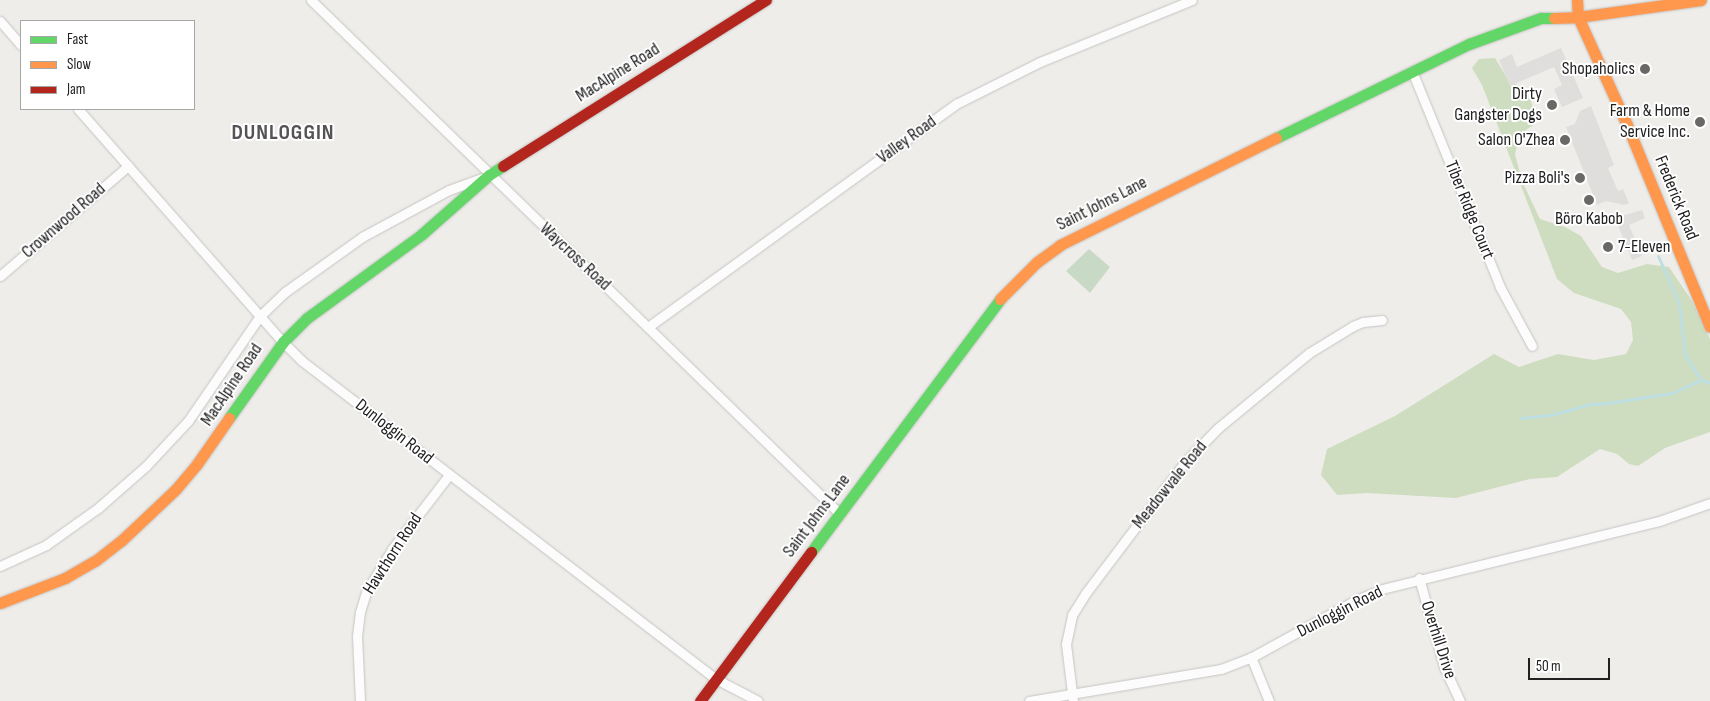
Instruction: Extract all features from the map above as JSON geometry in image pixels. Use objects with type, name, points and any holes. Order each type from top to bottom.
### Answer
[{"type":"street","name":"Waycross Road","points":[[311,0],[840,514]]},
{"type":"street","name":"MacAlpine Road","points":[[0,603],[66,578],[95,561],[122,540],[176,489],[198,464],[283,342],[307,318],[349,285],[422,234],[489,175],[766,0]]},
{"type":"street","name":"Valley Road","points":[[648,327],[958,103],[1040,62],[1192,0]]},
{"type":"street","name":"Frederick Road","points":[[1577,0],[1578,17],[1627,125],[1710,327]]},
{"type":"street","name":"Saint Johns Lane","points":[[700,701],[997,302],[1037,262],[1060,245],[1088,229],[1469,44],[1541,18],[1578,17],[1702,0]]},
{"type":"street","points":[[0,21],[20,44]]},
{"type":"street","name":"Tiber Ridge Court","points":[[1412,71],[1498,282],[1532,346]]},
{"type":"street","name":"Dunloggin Road","points":[[79,110],[283,342],[302,361],[716,679],[758,701]]},
{"type":"street","name":"Crownwood Road","points":[[0,276],[128,166]]},
{"type":"street","name":"MacAlpine Road","points":[[0,566],[46,545],[98,508],[146,466],[188,421],[260,316],[293,287],[362,236],[449,190],[489,175]]},
{"type":"street","name":"Meadowvale Road","points":[[1073,698],[1066,644],[1072,615],[1085,594],[1185,462],[1218,428],[1309,353],[1353,326],[1363,322],[1382,320]]},
{"type":"street","name":"Hawthorn Road","points":[[360,701],[361,685],[357,636],[360,612],[366,592],[392,549],[449,475]]},
{"type":"street","name":"Dunloggin Road","points":[[1029,701],[1073,698],[1221,669],[1251,657],[1354,601],[1382,589],[1419,578],[1662,520],[1710,503]]},
{"type":"street","name":"Overhill Drive","points":[[1419,578],[1443,665],[1460,701]]},
{"type":"street","points":[[1251,657],[1268,701]]},
{"type":"green space","points":[[1495,58],[1509,81],[1522,87],[1529,96],[1535,113],[1535,124],[1520,134],[1515,154],[1522,181],[1540,219],[1565,227],[1581,236],[1602,267],[1618,273],[1647,264],[1669,267],[1692,301],[1710,339],[1710,432],[1665,448],[1638,466],[1629,464],[1617,454],[1600,449],[1557,477],[1530,479],[1456,498],[1367,493],[1337,495],[1321,475],[1327,449],[1395,416],[1494,354],[1519,367],[1558,354],[1594,360],[1626,354],[1633,340],[1631,322],[1621,309],[1574,293],[1557,279],[1482,85],[1472,68],[1479,59]]},
{"type":"green space","points":[[1089,249],[1110,267],[1090,293],[1066,271]]},
{"type":"shaded area","points":[[1561,48],[1583,98],[1562,107],[1554,89],[1562,85],[1554,67],[1510,86],[1499,60],[1512,54],[1517,67]]},
{"type":"shaded area","points":[[1591,106],[1614,165],[1608,168],[1618,191],[1623,189],[1629,203],[1624,205],[1606,201],[1597,205],[1566,127],[1575,124],[1580,111]]},
{"type":"shaded area","points":[[1642,210],[1645,218],[1629,225],[1642,256],[1632,260],[1615,218]]},
{"type":"waterway","points":[[1658,256],[1679,303],[1685,355],[1701,380],[1710,383]]},
{"type":"waterway","points":[[1521,418],[1551,415],[1590,404],[1672,393],[1701,380]]},
{"type":"traffic: fast","points":[[1276,138],[1469,44],[1541,18],[1554,18]]},
{"type":"traffic: fast","points":[[229,418],[283,342],[307,318],[422,234],[489,175],[503,166]]},
{"type":"traffic: fast","points":[[811,552],[1000,299]]},
{"type":"traffic: slow","points":[[1577,0],[1578,17],[1627,125],[1710,327]]},
{"type":"traffic: slow","points":[[1554,18],[1578,17],[1701,0]]},
{"type":"traffic: slow","points":[[1000,299],[1037,262],[1060,245],[1276,138]]},
{"type":"traffic: slow","points":[[0,603],[65,578],[95,561],[122,540],[176,489],[197,464],[229,418]]},
{"type":"traffic: jam","points":[[503,166],[766,0]]},
{"type":"traffic: jam","points":[[700,701],[811,552]]},
{"type":"place","name":"Shopaholics","points":[[1645,69]]},
{"type":"place","name":"Dirty Gangster Dogs","points":[[1552,105]]},
{"type":"place","name":"Farm & Home Service Inc.","points":[[1700,122]]},
{"type":"place","name":"Salon O'Zhea","points":[[1565,140]]},
{"type":"place","name":"Pizza Boli's","points":[[1580,178]]},
{"type":"place","name":"Böro Kabob","points":[[1589,200]]},
{"type":"place","name":"7-Eleven","points":[[1608,247]]},
{"type":"district","name":"DUNLOGGIN","points":[[283,133]]}]
